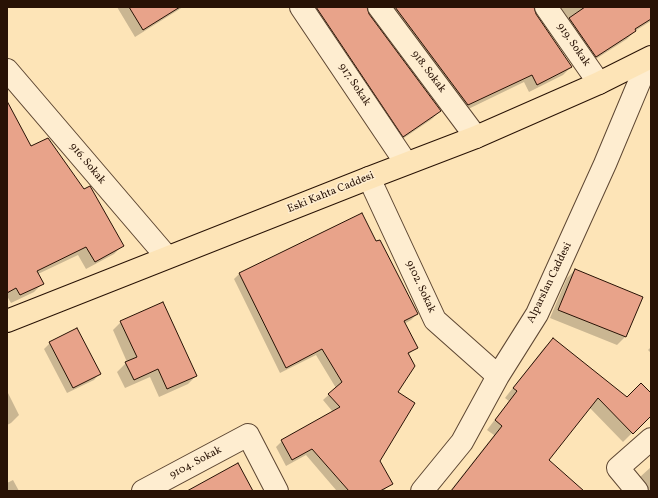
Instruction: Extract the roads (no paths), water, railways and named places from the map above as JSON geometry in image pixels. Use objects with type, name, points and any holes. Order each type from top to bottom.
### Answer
[{"type":"main road","name":"Eski Kahta Caddesi","points":[[7,321],[166,257],[476,137],[650,59]]},
{"type":"street","name":"917. Sokak","points":[[301,7],[406,163]]},
{"type":"street","name":"918. Sokak","points":[[379,7],[476,137]]},
{"type":"street","name":"919. Sokak","points":[[546,7],[599,83]]},
{"type":"street","name":"Alparslan Caddesi","points":[[423,491],[462,442],[498,376],[537,314],[605,164],[650,59]]},
{"type":"street","name":"916. Sokak","points":[[7,70],[166,257]]},
{"type":"street","name":"9102. Sokak","points":[[369,178],[435,320],[498,376]]},
{"type":"street","name":"9104. Sokak","points":[[143,491],[248,435],[277,491]]},
{"type":"street","points":[[637,491],[618,468],[651,439]]}]
